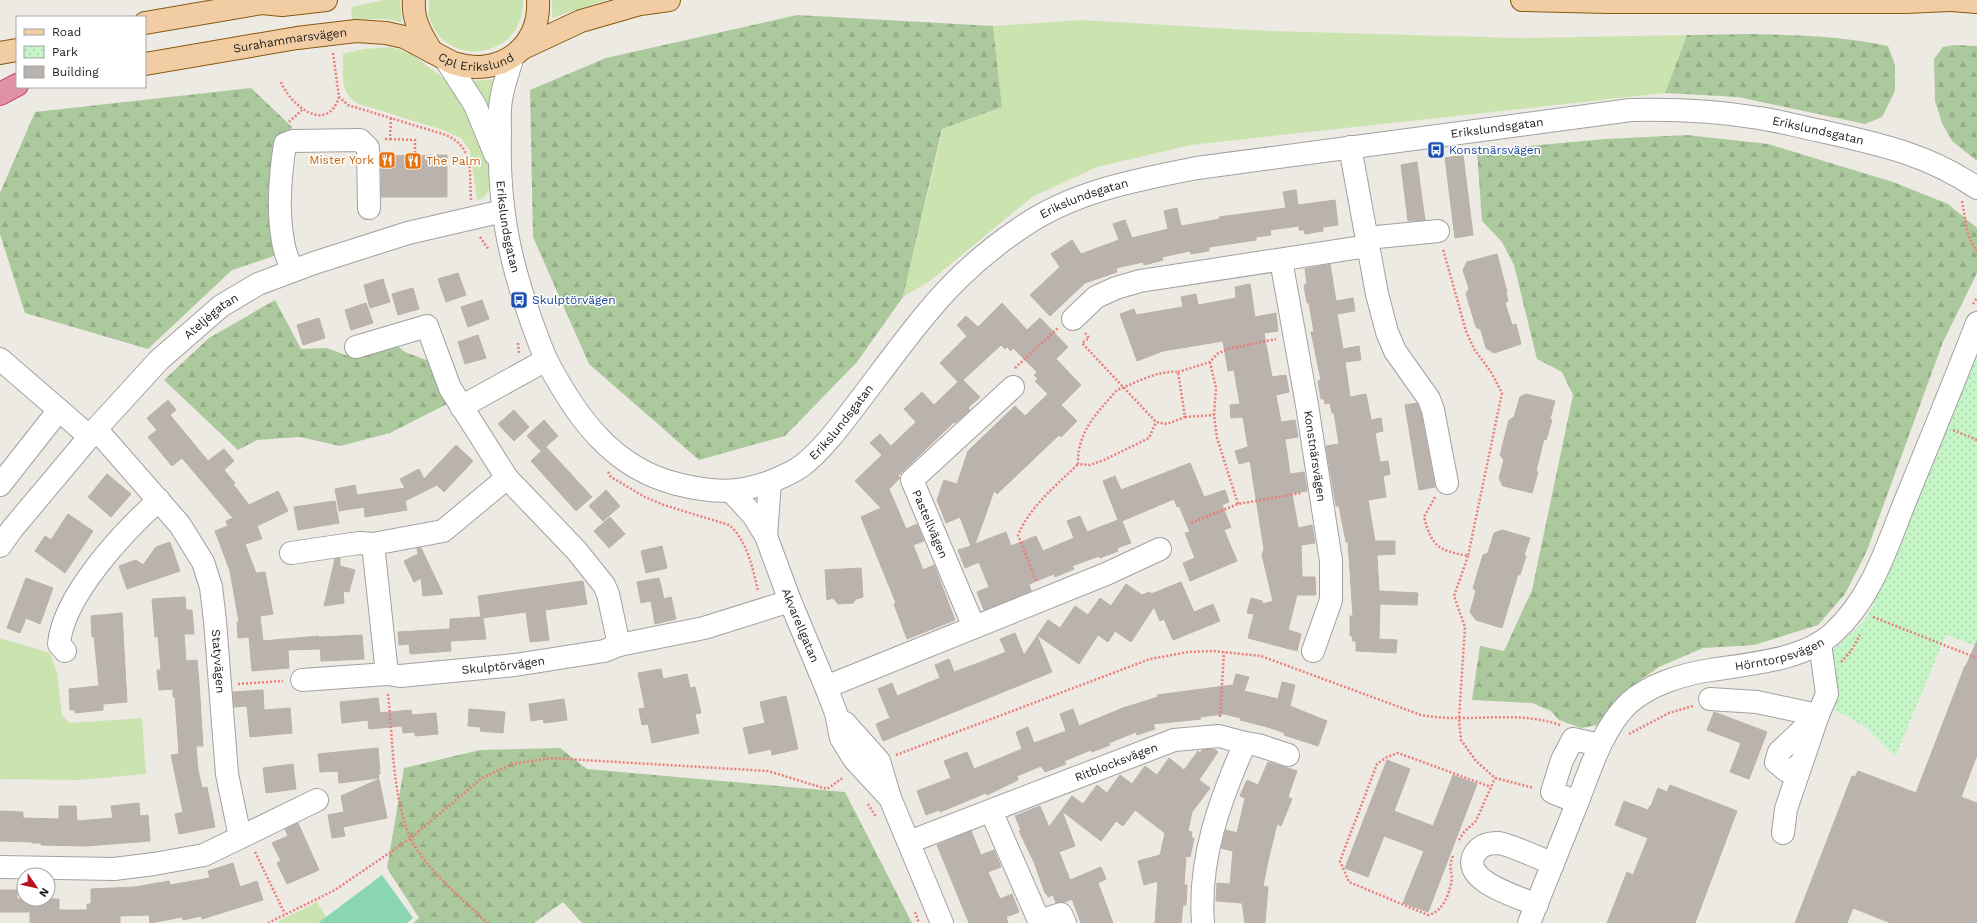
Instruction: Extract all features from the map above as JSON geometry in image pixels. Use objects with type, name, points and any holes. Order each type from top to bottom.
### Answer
[{"type":"highway","points":[[0,94],[16,86]]},
{"type":"main road","points":[[146,23],[265,2],[282,5],[326,0]]},
{"type":"main road","name":"Cpl Erikslund","points":[[414,0],[415,19],[420,33],[439,56],[462,66],[482,68],[501,63],[517,52],[533,30],[537,20],[538,0]]},
{"type":"main road","points":[[517,52],[581,21],[640,4],[669,0]]},
{"type":"main road","points":[[1522,0],[1608,2],[1897,2],[1951,0],[1977,2]]},
{"type":"main road","name":"Surahammarsvägen","points":[[146,64],[297,38],[356,32],[386,33],[404,37],[439,56]]},
{"type":"main road","points":[[0,53],[16,50]]},
{"type":"main road","points":[[0,83],[16,85]]},
{"type":"street","name":"Erikslundsgatan","points":[[517,52],[501,99],[499,165],[503,211],[507,238],[518,284],[546,360],[589,429],[632,465],[662,480],[698,490],[731,491],[751,489],[770,482],[802,466],[829,439],[927,312],[968,270],[1018,229],[1068,202],[1109,187],[1150,177],[1197,168],[1631,110],[1668,109],[1758,118],[1912,154],[1945,168],[1969,192]]},
{"type":"street","name":"Erikslundsgatan","points":[[439,56],[475,104],[490,137],[499,165]]},
{"type":"street","points":[[292,271],[283,242],[280,212],[281,174],[285,144],[293,141],[352,140],[360,140],[366,144],[368,148],[368,208]]},
{"type":"street","points":[[1350,148],[1387,332],[1395,351],[1429,399],[1433,410],[1447,483]]},
{"type":"street","name":"Ateljégatan","points":[[0,546],[13,528],[93,433],[158,360],[216,310],[258,284],[292,271],[408,233],[503,211]]},
{"type":"street","points":[[1073,319],[1096,297],[1116,288],[1134,283],[1179,274],[1281,260],[1368,242],[1438,232]]},
{"type":"street","name":"Konstnärsvägen","points":[[1281,260],[1321,490],[1331,561],[1331,600],[1313,651]]},
{"type":"street","name":"Hörntorpsvägen","points":[[1533,914],[1600,745],[1621,713],[1630,703],[1646,691],[1661,684],[1704,671],[1794,654],[1820,643],[1849,618],[1860,604],[1880,562],[1937,424],[1974,315]]},
{"type":"street","points":[[356,347],[427,326],[450,388],[507,478],[576,550],[604,585],[608,594],[618,645]]},
{"type":"street","name":"Statyvägen","points":[[0,359],[59,410],[93,433],[159,500],[190,538],[203,562],[209,580],[216,621],[227,774],[240,837]]},
{"type":"street","points":[[462,407],[546,360]]},
{"type":"street","name":"Pastellvägen","points":[[974,627],[912,480],[1013,388]]},
{"type":"street","points":[[0,485],[59,410]]},
{"type":"street","points":[[291,553],[358,543],[373,544],[443,531],[507,478]]},
{"type":"street","name":"Akvarellgatan","points":[[766,536],[770,482]]},
{"type":"street","name":"Akvarellgatan","points":[[731,491],[753,515],[766,536],[790,601],[836,713],[841,738],[858,763],[890,798]]},
{"type":"street","points":[[65,651],[60,644],[61,630],[74,603],[93,571],[136,520],[159,500]]},
{"type":"street","points":[[373,544],[387,674]]},
{"type":"street","points":[[826,687],[1106,574],[1160,549]]},
{"type":"street","name":"Skulptörvägen","points":[[302,680],[387,674],[400,676],[514,665],[604,651],[618,645],[704,628],[790,601]]},
{"type":"street","points":[[1783,833],[1786,809],[1818,715],[1827,694],[1820,643]]},
{"type":"street","points":[[1710,699],[1757,702],[1818,715]]},
{"type":"street","name":"Akvarellgatan","points":[[836,713],[879,762],[890,798],[942,923]]},
{"type":"street","name":"Ritblocksvägen","points":[[909,842],[1174,740],[1219,736],[1258,745],[1288,755]]},
{"type":"street","points":[[1577,802],[1552,792],[1562,760],[1573,739],[1600,745]]},
{"type":"street","points":[[1203,923],[1203,881],[1208,843],[1225,789],[1245,743]]},
{"type":"street","points":[[0,867],[114,869],[204,855],[317,800]]},
{"type":"street","points":[[991,810],[1039,922],[1061,914],[1065,923]]},
{"type":"street","points":[[1533,914],[1484,882],[1474,873],[1472,864],[1476,852],[1485,844],[1499,843],[1553,864]]},
{"type":"path","points":[[281,82],[284,91],[304,112],[314,115],[323,115],[330,112],[336,106],[339,97],[333,52]]},
{"type":"path","points":[[339,97],[352,107],[446,135],[464,146],[467,154],[473,218]]},
{"type":"path","points":[[391,118],[389,138],[415,140],[415,156]]},
{"type":"path","points":[[1969,192],[1968,235],[1977,252]]},
{"type":"path","points":[[1438,232],[1466,331],[1474,348],[1492,372],[1502,393],[1468,556],[1454,596],[1465,627],[1459,718],[1461,740],[1476,761],[1495,778],[1552,792]]},
{"type":"path","points":[[1974,315],[1977,298]]},
{"type":"path","points":[[1013,388],[1007,375],[1066,320],[1073,319],[1089,338],[1082,343],[1156,422],[1166,424],[1185,417],[1214,415]]},
{"type":"path","points":[[1043,599],[1018,535],[1023,524],[1045,494],[1078,464],[1080,440],[1088,425],[1117,390],[1158,374],[1169,371],[1178,372],[1210,362],[1216,354],[1228,349],[1294,335]]},
{"type":"path","points":[[1210,362],[1216,388],[1214,415],[1217,438],[1238,504]]},
{"type":"path","points":[[1178,372],[1185,417]]},
{"type":"path","points":[[1078,464],[1090,465],[1104,460],[1149,438],[1156,422]]},
{"type":"path","points":[[1937,424],[1977,440]]},
{"type":"path","points":[[1447,483],[1432,500],[1424,517],[1429,535],[1444,551],[1468,556]]},
{"type":"path","points":[[1191,523],[1238,504],[1321,490]]},
{"type":"path","points":[[1868,622],[1871,616],[1977,658]]},
{"type":"path","points":[[1824,671],[1836,667],[1851,651],[1861,633]]},
{"type":"path","points":[[879,762],[1150,659],[1188,652],[1224,652],[1261,656],[1422,715],[1439,718],[1526,716],[1561,725]]},
{"type":"path","points":[[1219,736],[1224,652]]},
{"type":"path","points":[[387,674],[400,805],[411,838],[429,865],[487,923]]},
{"type":"path","points":[[220,685],[302,680]]},
{"type":"path","points":[[1600,745],[1632,733],[1643,725],[1669,713],[1682,708],[1702,704],[1710,699]]},
{"type":"path","points":[[1454,853],[1449,866],[1451,883],[1442,907],[1435,914],[1428,915],[1349,882],[1340,861],[1377,764],[1387,757],[1398,753],[1491,787]]},
{"type":"path","points":[[268,923],[335,890],[411,838],[482,778],[513,764],[550,758],[768,771],[827,789],[839,782],[846,774],[848,779]]},
{"type":"path","points":[[1456,847],[1461,834],[1476,821],[1495,778]]},
{"type":"path","points":[[864,799],[877,821]]},
{"type":"path","points":[[240,837],[251,843],[285,914]]},
{"type":"path","points":[[913,908],[919,923]]},
{"type":"green space","points":[[384,0],[400,0],[402,22],[384,19],[352,19],[351,7]]},
{"type":"green space","points":[[429,0],[523,0],[520,20],[511,35],[498,45],[482,51],[466,51],[450,45],[437,34],[429,16]]},
{"type":"green space","points":[[552,0],[606,0],[552,18]]},
{"type":"green space","points":[[797,15],[993,26],[1002,107],[942,129],[903,297],[857,362],[785,436],[699,460],[589,364],[533,237],[530,90],[606,58]]},
{"type":"green space","points":[[1082,20],[1268,31],[1519,38],[1687,35],[1665,93],[1191,145],[1097,167],[1032,197],[930,281],[903,297],[943,129],[1002,107],[993,26]]},
{"type":"green space","points":[[1749,34],[1836,38],[1888,46],[1895,65],[1895,91],[1882,117],[1865,124],[1738,97],[1665,93],[1687,35]]},
{"type":"green space","points":[[1955,45],[1977,46],[1977,161],[1952,141],[1942,123],[1935,101],[1934,59],[1943,47]]},
{"type":"green space","points":[[391,47],[413,55],[447,81],[482,134],[490,170],[490,188],[483,198],[477,200],[470,151],[462,139],[446,131],[359,104],[348,95],[345,89],[343,76],[343,54],[364,49]]},
{"type":"green space","points":[[498,79],[492,107],[489,107],[473,81]]},
{"type":"green space","points":[[251,88],[292,127],[280,254],[232,270],[148,349],[25,313],[0,234],[0,193],[35,112]]},
{"type":"green space","points":[[1687,135],[1768,144],[1893,182],[1948,204],[1977,228],[1977,273],[1943,342],[1866,553],[1845,594],[1818,625],[1754,645],[1703,648],[1659,667],[1622,693],[1597,725],[1581,728],[1559,720],[1551,711],[1532,703],[1472,700],[1480,646],[1504,651],[1532,590],[1573,395],[1562,372],[1537,359],[1514,265],[1502,242],[1482,221],[1477,151],[1605,139]]},
{"type":"green space","points":[[275,300],[301,349],[327,348],[348,356],[396,345],[405,352],[429,361],[433,377],[449,403],[390,433],[340,446],[300,437],[257,440],[238,450],[164,380],[209,338]]},
{"type":"green space","points":[[1977,352],[1977,646],[1946,635],[1895,757],[1866,727],[1835,710],[1830,653],[1865,620],[1872,607],[1941,434]]},
{"type":"green space","points":[[0,638],[50,653],[57,673],[62,716],[70,723],[142,718],[146,774],[80,780],[0,779]]},
{"type":"green space","points":[[560,748],[587,769],[845,792],[912,923],[582,923],[563,902],[534,923],[413,923],[419,918],[387,868],[404,768],[480,750]]},
{"type":"green space","points":[[382,875],[413,918],[407,923],[318,923]]},
{"type":"green space","points":[[317,902],[326,917],[318,923],[279,923],[279,921]]},
{"type":"building","points":[[447,155],[447,197],[381,197],[381,156]]},
{"type":"building","points":[[1463,155],[1473,235],[1455,238],[1445,158]]},
{"type":"building","points":[[1417,162],[1425,220],[1408,221],[1401,165]]},
{"type":"building","points":[[1296,190],[1298,205],[1335,200],[1338,225],[1323,227],[1323,231],[1305,234],[1304,230],[1299,230],[1299,226],[1270,230],[1271,235],[1256,237],[1256,240],[1209,247],[1209,251],[1191,254],[1190,251],[1162,257],[1163,260],[1144,265],[1143,262],[1116,268],[1117,272],[1085,283],[1050,316],[1030,295],[1060,267],[1051,254],[1072,240],[1081,254],[1119,240],[1113,224],[1125,220],[1132,238],[1168,229],[1164,211],[1177,208],[1181,226],[1220,219],[1219,217],[1286,208],[1283,192]]},
{"type":"building","points":[[1497,254],[1507,292],[1508,301],[1505,303],[1512,325],[1516,324],[1521,344],[1494,353],[1486,348],[1481,330],[1476,327],[1466,294],[1469,289],[1463,270],[1467,262]]},
{"type":"building","points":[[1330,264],[1336,301],[1353,298],[1355,311],[1337,314],[1343,349],[1359,346],[1361,360],[1345,362],[1350,397],[1366,394],[1371,420],[1381,418],[1383,431],[1375,433],[1380,462],[1388,461],[1390,474],[1383,476],[1386,497],[1368,500],[1375,541],[1395,541],[1395,554],[1377,555],[1379,591],[1418,593],[1417,605],[1380,604],[1379,639],[1397,640],[1396,653],[1356,651],[1356,641],[1352,641],[1353,636],[1350,636],[1350,616],[1353,616],[1348,542],[1346,542],[1339,506],[1336,506],[1326,446],[1339,444],[1334,413],[1332,413],[1330,403],[1325,404],[1324,399],[1321,399],[1318,381],[1321,380],[1311,332],[1314,332],[1304,285],[1307,284],[1305,269]]},
{"type":"building","points":[[458,273],[466,295],[446,302],[438,279]]},
{"type":"building","points":[[383,279],[390,302],[370,308],[364,285]]},
{"type":"building","points":[[1250,284],[1255,317],[1276,313],[1278,331],[1264,333],[1272,377],[1286,375],[1289,392],[1276,395],[1281,422],[1295,420],[1298,437],[1285,439],[1290,474],[1304,472],[1307,491],[1292,493],[1298,528],[1312,525],[1315,543],[1301,545],[1302,577],[1315,577],[1316,595],[1297,595],[1288,630],[1301,634],[1297,651],[1248,638],[1254,614],[1247,613],[1251,598],[1262,601],[1263,604],[1273,601],[1262,555],[1264,549],[1250,461],[1239,464],[1235,451],[1248,447],[1243,417],[1231,418],[1230,405],[1240,404],[1234,370],[1228,371],[1223,341],[1163,351],[1137,361],[1120,314],[1134,309],[1136,315],[1183,307],[1181,297],[1196,294],[1198,305],[1236,298],[1235,287]]},
{"type":"building","points":[[413,288],[419,309],[398,315],[392,294]]},
{"type":"building","points":[[482,300],[489,319],[468,327],[461,307]]},
{"type":"building","points":[[366,303],[373,323],[351,330],[345,310]]},
{"type":"building","points":[[1002,303],[1027,330],[1040,318],[1068,347],[1056,359],[1081,385],[1061,405],[1077,421],[1061,437],[1059,435],[997,494],[994,491],[975,544],[1006,532],[1011,546],[1036,536],[1043,551],[1074,538],[1067,521],[1080,516],[1087,532],[1118,520],[1103,481],[1115,476],[1121,490],[1190,463],[1204,497],[1225,490],[1229,502],[1222,505],[1231,527],[1224,530],[1237,561],[1190,581],[1183,563],[1195,558],[1185,533],[1190,532],[1179,506],[1177,507],[1174,499],[1122,521],[1131,543],[1117,548],[1118,551],[1072,566],[1074,569],[1055,577],[1054,574],[1029,584],[1031,591],[984,610],[977,592],[989,587],[979,562],[965,568],[958,550],[971,546],[960,517],[946,523],[937,500],[944,480],[957,484],[968,451],[1015,406],[1025,416],[1048,394],[1035,381],[1038,379],[1034,375],[1037,372],[1013,348],[1011,351],[1007,347],[1005,349],[1001,345],[963,380],[980,397],[968,408],[970,410],[955,423],[954,422],[898,476],[900,478],[889,489],[906,529],[917,524],[924,541],[913,545],[923,570],[934,565],[955,620],[907,639],[894,604],[896,603],[861,517],[881,508],[855,481],[882,455],[870,443],[880,434],[891,446],[916,422],[904,409],[922,392],[934,405],[958,382],[940,363],[967,336],[957,325],[966,316],[978,327]]},
{"type":"building","points":[[319,318],[325,338],[303,345],[297,325]]},
{"type":"building","points":[[478,335],[486,358],[465,364],[458,342]]},
{"type":"building","points":[[1526,394],[1555,401],[1550,419],[1552,420],[1546,440],[1544,439],[1536,471],[1538,472],[1532,493],[1503,486],[1499,478],[1504,460],[1500,455],[1509,420],[1514,417],[1520,397]]},
{"type":"building","points":[[168,400],[176,410],[170,415],[208,461],[224,449],[234,461],[224,470],[235,483],[233,484],[249,505],[278,491],[288,511],[257,526],[262,539],[245,544],[256,573],[265,572],[273,614],[260,616],[263,641],[319,636],[320,649],[288,650],[289,668],[252,671],[249,637],[238,638],[237,622],[239,622],[230,571],[215,531],[228,526],[226,521],[233,518],[182,458],[172,466],[148,437],[157,430],[147,418]]},
{"type":"building","points":[[1417,403],[1421,413],[1435,487],[1419,490],[1405,405]]},
{"type":"building","points":[[514,410],[529,427],[514,441],[498,424]]},
{"type":"building","points":[[544,420],[558,436],[541,451],[527,436]]},
{"type":"building","points":[[456,445],[473,461],[444,492],[437,485],[405,501],[407,510],[365,517],[364,507],[339,511],[335,489],[355,485],[357,495],[405,488],[400,479],[419,469],[424,479]]},
{"type":"building","points":[[546,447],[592,497],[576,511],[531,461]]},
{"type":"building","points":[[107,474],[131,494],[111,517],[88,497]]},
{"type":"building","points":[[606,490],[620,506],[603,521],[589,506]]},
{"type":"building","points":[[335,501],[339,523],[298,530],[294,507]]},
{"type":"building","points":[[68,514],[93,531],[65,573],[35,551],[45,536],[51,540]]},
{"type":"building","points":[[610,517],[625,534],[609,548],[594,531]]},
{"type":"building","points":[[1502,530],[1530,538],[1524,555],[1526,556],[1520,575],[1518,574],[1502,628],[1476,620],[1470,612],[1476,591],[1473,588],[1483,555],[1488,553],[1494,533]]},
{"type":"building","points":[[170,542],[180,571],[127,589],[119,566],[136,560],[143,565],[156,547]]},
{"type":"building","points":[[662,546],[667,568],[646,573],[641,551]]},
{"type":"building","points":[[417,548],[421,548],[443,594],[423,596],[421,578],[414,582],[404,561],[418,554]]},
{"type":"building","points":[[340,558],[340,566],[355,570],[349,592],[343,591],[344,603],[324,606],[335,559]]},
{"type":"building","points":[[861,568],[863,597],[856,599],[853,603],[838,604],[833,598],[827,600],[825,570]]},
{"type":"building","points":[[26,578],[53,588],[40,624],[26,618],[20,633],[7,628]]},
{"type":"building","points":[[659,578],[664,599],[671,597],[676,619],[655,624],[651,601],[641,603],[637,582]]},
{"type":"building","points":[[583,581],[587,604],[545,610],[549,640],[530,642],[526,612],[483,618],[486,639],[450,641],[451,651],[410,654],[409,644],[399,645],[398,632],[450,629],[450,619],[481,617],[478,596]]},
{"type":"building","points":[[1181,582],[1194,612],[1213,604],[1220,621],[1173,640],[1164,619],[1160,621],[1154,607],[1131,642],[1115,631],[1108,642],[1098,635],[1079,664],[1037,635],[1048,620],[1060,628],[1075,606],[1088,615],[1100,598],[1111,606],[1126,584],[1142,595],[1150,592],[1151,594]]},
{"type":"building","points":[[185,597],[186,610],[192,610],[194,634],[184,634],[186,661],[197,660],[199,682],[203,746],[196,746],[198,770],[202,788],[207,787],[215,827],[179,834],[175,814],[183,812],[171,755],[179,754],[175,697],[173,697],[173,689],[159,690],[157,670],[161,670],[158,636],[155,637],[152,599]]},
{"type":"building","points":[[122,613],[127,702],[103,704],[103,710],[75,713],[75,710],[70,710],[69,689],[99,686],[94,636],[92,637],[91,616]]},
{"type":"building","points":[[1015,633],[1024,655],[1037,636],[1052,672],[883,741],[876,724],[890,718],[878,689],[892,683],[897,696],[940,678],[935,665],[949,659],[954,672],[1006,652],[1000,639]]},
{"type":"building","points":[[362,635],[364,659],[321,661],[320,637]]},
{"type":"building","points":[[1977,641],[1977,755],[1961,797],[1977,803],[1977,923],[1891,923],[1853,908],[1847,923],[1795,923],[1852,776],[1855,777],[1858,771],[1916,793],[1965,666]]},
{"type":"building","points":[[661,669],[663,679],[687,674],[690,688],[695,687],[701,713],[695,714],[699,733],[652,743],[648,724],[642,725],[639,709],[645,708],[638,673]]},
{"type":"building","points":[[1236,674],[1249,677],[1244,691],[1278,699],[1282,682],[1295,685],[1290,706],[1327,721],[1318,746],[1284,735],[1285,733],[1271,728],[1224,714],[1200,717],[1201,719],[1153,724],[1155,729],[1137,735],[1136,732],[1109,743],[1110,745],[1092,752],[1091,750],[1064,761],[1066,764],[1045,772],[1041,766],[1017,776],[1018,780],[987,795],[986,793],[940,812],[939,810],[926,815],[917,791],[951,778],[944,761],[967,752],[974,769],[1022,749],[1016,732],[1028,727],[1034,743],[1066,731],[1060,714],[1073,709],[1079,726],[1123,708],[1158,697],[1157,695],[1233,685]]},
{"type":"building","points":[[263,690],[264,710],[290,708],[292,733],[250,737],[247,706],[234,707],[233,692]]},
{"type":"building","points":[[786,696],[798,749],[772,755],[771,749],[749,754],[743,728],[765,723],[760,702]]},
{"type":"building","points":[[378,698],[380,713],[411,710],[412,715],[436,713],[438,734],[415,736],[415,732],[403,733],[402,726],[369,729],[368,720],[342,723],[340,702]]},
{"type":"building","points":[[564,699],[567,720],[544,723],[543,719],[531,721],[529,704]]},
{"type":"building","points":[[469,709],[505,712],[503,733],[480,731],[481,727],[468,726]]},
{"type":"building","points":[[1714,712],[1767,732],[1749,779],[1730,772],[1741,743],[1707,730]]},
{"type":"building","points":[[378,748],[379,778],[339,783],[338,771],[320,772],[318,754]]},
{"type":"building","points":[[1214,749],[1218,752],[1199,780],[1210,788],[1192,812],[1188,831],[1192,832],[1191,838],[1194,838],[1190,857],[1186,856],[1184,885],[1187,885],[1186,905],[1183,905],[1181,923],[1155,923],[1158,881],[1144,885],[1138,861],[1160,855],[1165,833],[1135,810],[1123,826],[1116,821],[1101,841],[1062,811],[1075,846],[1059,852],[1070,880],[1101,867],[1106,879],[1098,883],[1113,923],[1081,923],[1072,899],[1065,902],[1056,903],[1053,895],[1048,897],[1045,893],[1034,862],[1019,831],[1021,830],[1015,816],[1040,806],[1049,827],[1072,796],[1083,804],[1097,785],[1107,793],[1120,775],[1132,784],[1145,766],[1157,775],[1169,758],[1184,770],[1198,751],[1200,753],[1202,750]]},
{"type":"building","points":[[1387,760],[1410,769],[1394,811],[1433,826],[1453,775],[1477,784],[1428,912],[1403,903],[1424,851],[1384,836],[1368,877],[1345,868]]},
{"type":"building","points":[[1268,762],[1297,771],[1288,797],[1292,799],[1281,826],[1277,824],[1268,861],[1263,886],[1268,887],[1265,923],[1245,923],[1242,903],[1216,901],[1217,883],[1230,884],[1233,851],[1221,848],[1226,830],[1237,833],[1245,798],[1240,796],[1247,780],[1258,785]]},
{"type":"building","points":[[293,764],[296,789],[266,793],[263,768]]},
{"type":"building","points":[[379,779],[387,818],[343,827],[345,836],[332,838],[328,815],[344,812],[341,796]]},
{"type":"building","points":[[1670,785],[1737,811],[1695,923],[1607,923],[1627,872],[1633,875],[1648,838],[1615,825],[1624,801],[1648,810],[1658,788],[1667,792]]},
{"type":"building","points":[[139,803],[140,816],[148,815],[150,841],[86,846],[41,845],[41,843],[32,842],[0,841],[0,811],[23,812],[23,818],[59,819],[59,806],[76,806],[77,821],[113,818],[111,806]]},
{"type":"building","points":[[298,823],[319,870],[287,884],[277,863],[281,861],[272,843],[288,836],[285,829]]},
{"type":"building","points":[[971,831],[981,855],[994,850],[1001,867],[988,872],[1000,899],[1012,894],[1019,912],[1006,917],[1008,923],[969,923],[937,845]]},
{"type":"building","points":[[233,863],[240,887],[257,881],[263,900],[202,919],[201,916],[183,920],[182,917],[150,923],[149,915],[120,916],[120,923],[30,923],[30,912],[0,912],[0,890],[16,890],[16,907],[56,907],[56,899],[59,899],[59,910],[87,910],[87,904],[91,904],[91,889],[135,887],[169,881],[170,885],[210,878],[208,871]]},
{"type":"place","name":"Konstnärsvägen","points":[[1436,150]]},
{"type":"place","name":"Mister York","points":[[387,160]]},
{"type":"place","name":"The Palm","points":[[413,161]]},
{"type":"place","name":"Skulptörvägen","points":[[519,300]]}]
